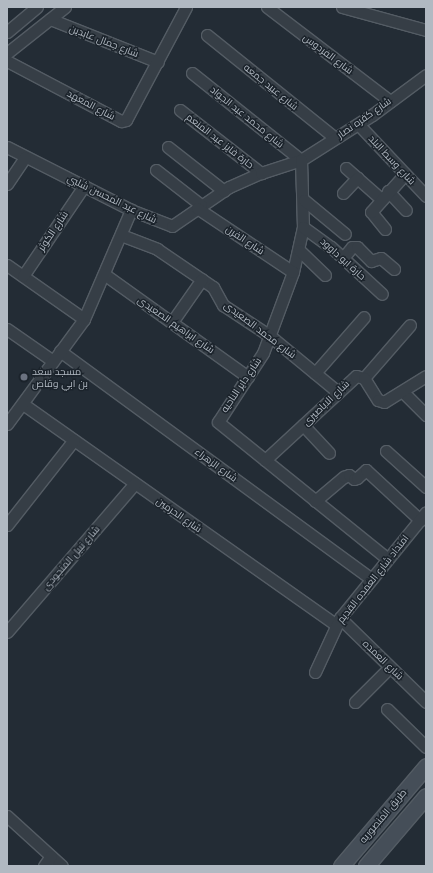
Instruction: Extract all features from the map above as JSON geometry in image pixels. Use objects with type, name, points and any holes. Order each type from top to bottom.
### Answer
[{"type":"main road","name":"طريق المنصوريه","points":[[341,866],[426,766]]},
{"type":"main road","name":"طريق المنصوريه","points":[[366,866],[426,796]]},
{"type":"street","points":[[7,31],[37,7]]},
{"type":"street","points":[[7,53],[65,7]]},
{"type":"street","name":"شارع المعهد","points":[[7,61],[121,121],[130,116],[186,7]]},
{"type":"street","name":"شارع الفردوس","points":[[267,7],[390,101]]},
{"type":"street","points":[[342,7],[426,30]]},
{"type":"street","name":"شارع جمال عابدين","points":[[50,19],[158,62]]},
{"type":"street","name":"شارع عبيد جمعه","points":[[207,35],[335,138]]},
{"type":"street","name":"شارع محمد عبد الجواد","points":[[192,73],[301,160]]},
{"type":"street","name":"شارع كفره نصار","points":[[301,160],[358,124],[426,74]]},
{"type":"street","name":"حارة فايز عبد المنعم","points":[[180,110],[261,173]]},
{"type":"street","name":"شارع وسط البلد","points":[[358,124],[426,195]]},
{"type":"street","name":"شارع عبد المحسن شلبي","points":[[7,147],[131,210],[169,226],[224,191],[261,173],[301,160]]},
{"type":"street","points":[[168,147],[224,191]]},
{"type":"street","points":[[7,184],[25,157]]},
{"type":"street","name":"شارع داير الناحيه","points":[[301,160],[304,200],[299,250],[293,272],[270,336],[248,377],[218,422],[388,559]]},
{"type":"street","points":[[346,168],[357,178],[406,210]]},
{"type":"street","name":"شارع الفرن","points":[[156,170],[199,207],[293,272]]},
{"type":"street","points":[[385,229],[371,212],[384,195],[405,174]]},
{"type":"street","points":[[343,194],[357,178]]},
{"type":"street","name":"شارع الكوثر","points":[[23,276],[84,186]]},
{"type":"street","points":[[304,200],[346,234]]},
{"type":"street","points":[[7,424],[84,318],[131,210]]},
{"type":"street","name":"حارة ابو داوود","points":[[302,227],[343,258],[382,294]]},
{"type":"street","name":"شارع محمد الصعيدى","points":[[121,235],[157,249],[202,279],[217,290],[223,305],[270,336],[338,392]]},
{"type":"street","points":[[343,258],[352,247],[357,247],[371,261],[381,258],[394,270]]},
{"type":"street","points":[[299,250],[325,275]]},
{"type":"street","points":[[7,266],[84,318]]},
{"type":"street","name":"شارع ابراهيم الصعيدى","points":[[104,274],[248,377]]},
{"type":"street","points":[[172,322],[202,279]]},
{"type":"street","points":[[315,373],[364,317]]},
{"type":"street","points":[[364,378],[410,325]]},
{"type":"street","points":[[7,329],[53,361]]},
{"type":"street","name":"شارع الزهراء","points":[[60,351],[372,579]]},
{"type":"street","name":"شارع الاباصيرى","points":[[265,460],[356,376],[364,378],[378,400],[390,401],[426,376]]},
{"type":"street","points":[[403,392],[426,415]]},
{"type":"street","name":"شارع الحرمين","points":[[22,404],[135,484],[338,622]]},
{"type":"street","points":[[303,425],[329,453]]},
{"type":"street","points":[[7,525],[74,440]]},
{"type":"street","points":[[386,451],[426,488]]},
{"type":"street","points":[[315,501],[344,477],[349,475],[357,478],[366,470],[423,516]]},
{"type":"street","name":"شارع نبيل المنجودى","points":[[7,632],[135,484]]},
{"type":"street","name":"امتداد شارع العمده القديم","points":[[315,672],[338,622],[423,516]]},
{"type":"street","name":"شارع العمده","points":[[338,622],[390,667],[426,702]]},
{"type":"street","points":[[355,702],[390,667]]},
{"type":"street","points":[[387,709],[426,747]]},
{"type":"street","points":[[7,816],[62,866]]},
{"type":"street","points":[[44,866],[51,856]]},
{"type":"place","name":"مسجد سعد بن ابي وقاص","points":[[24,377]]}]
